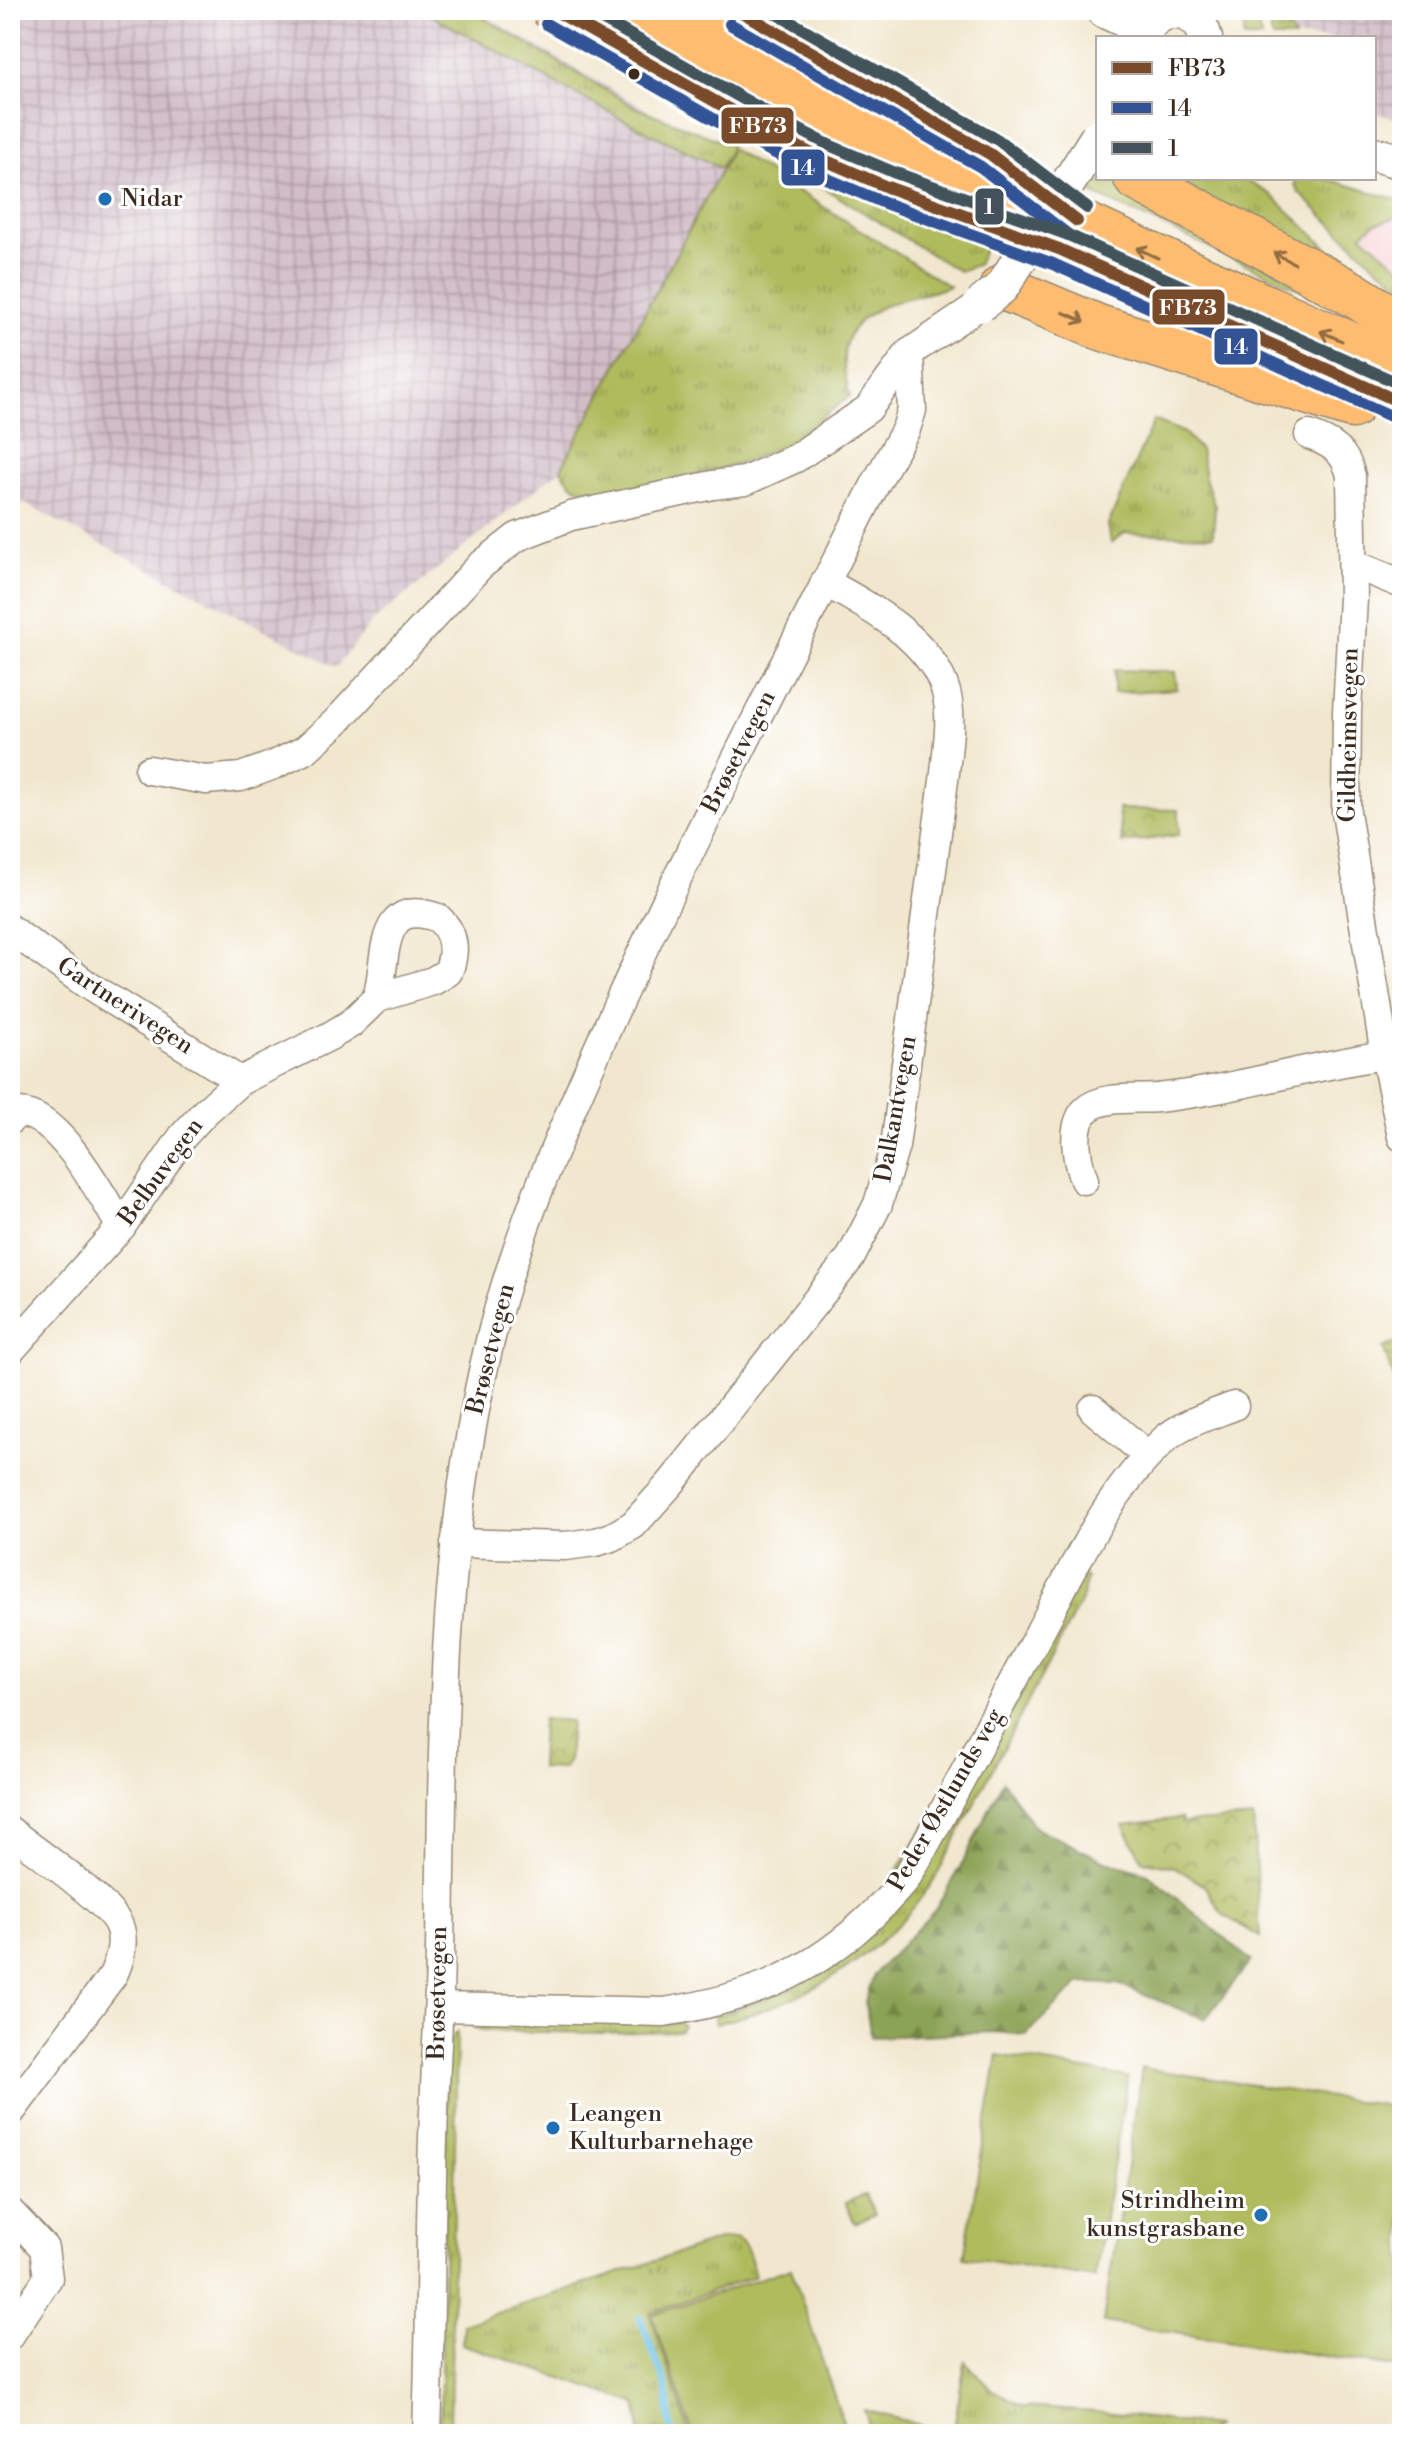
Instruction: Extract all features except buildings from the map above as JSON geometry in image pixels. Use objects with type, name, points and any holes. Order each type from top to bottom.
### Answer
[{"type":"highway","points":[[554,10],[822,159],[887,187],[1066,234]]},
{"type":"highway","points":[[609,10],[807,118],[1066,234],[1402,367]]},
{"type":"highway","points":[[678,10],[910,138],[1066,234],[1402,403]]},
{"type":"highway","points":[[738,10],[990,154],[1066,234]]},
{"type":"highway","points":[[1139,180],[1353,294],[1402,325]]},
{"type":"highway","points":[[991,296],[1402,422]]},
{"type":"street","points":[[1103,10],[1144,34],[1157,16],[1166,12],[1176,11],[1200,22]]},
{"type":"street","points":[[149,770],[206,780],[241,777],[305,750],[336,722],[480,566],[517,537],[571,516],[745,481],[818,444],[868,409],[909,353],[991,296],[1095,147]]},
{"type":"street","points":[[1376,155],[1402,162]]},
{"type":"street","name":"Brøsetvegen","points":[[427,2434],[444,1686],[461,1489],[491,1340],[510,1268],[533,1201],[651,932],[708,811],[906,429],[912,410],[909,353]]},
{"type":"street","name":"Gildheimsvegen","points":[[1309,435],[1338,449],[1347,459],[1351,476],[1353,564],[1346,812],[1385,1055],[1402,1137]]},
{"type":"street","points":[[1353,564],[1402,584]]},
{"type":"street","name":"Dalkantvegen","points":[[455,1543],[565,1546],[596,1542],[633,1525],[671,1483],[851,1257],[878,1204],[895,1146],[945,773],[949,714],[947,694],[930,658],[900,630],[825,582]]},
{"type":"street","name":"Gartnerivegen","points":[[10,929],[89,986],[240,1081]]},
{"type":"street","name":"Belbuvegen","points":[[10,1351],[121,1227],[183,1136],[205,1112],[240,1081],[350,1024],[377,998]]},
{"type":"street","points":[[1084,1180],[1078,1165],[1078,1122],[1086,1110],[1101,1102],[1199,1093],[1330,1063],[1385,1055]]},
{"type":"street","points":[[10,1120],[17,1113],[25,1112],[52,1129],[90,1173],[121,1227]]},
{"type":"street","name":"Peder Østlunds veg","points":[[439,2007],[664,2012],[698,2007],[745,1994],[781,1981],[829,1953],[877,1913],[906,1879],[1103,1515],[1134,1471],[1167,1437],[1199,1419],[1234,1406]]},
{"type":"street","points":[[1093,1409],[1148,1456]]},
{"type":"street","points":[[10,1831],[92,1895],[116,1920],[121,1930],[120,1959],[113,1975],[10,2113]]},
{"type":"street","points":[[10,2212],[44,2248],[48,2278],[10,2335]]},
{"type":"shaded area","points":[[10,10],[475,10],[728,157],[561,469],[373,621],[336,667],[10,496]]},
{"type":"shaded area","points":[[1277,10],[1402,10],[1402,121],[1376,113],[1376,36],[1294,36]]},
{"type":"shaded area","points":[[1296,180],[1331,180],[1402,201],[1402,284],[1375,265],[1298,192]]},
{"type":"green space","points":[[421,10],[470,10],[635,107],[731,145],[730,148],[949,286],[883,307],[857,324],[845,347],[845,378],[850,396],[780,447],[729,466],[676,479],[600,490],[575,487],[561,469],[730,150],[720,168],[620,118]]},
{"type":"green space","points":[[1245,10],[1250,10],[1261,36],[1244,36]]},
{"type":"green space","points":[[1264,10],[1277,10],[1294,36],[1272,36]]},
{"type":"green space","points":[[687,103],[985,248],[977,265],[959,271],[948,265]]},
{"type":"green space","points":[[1161,180],[1246,180],[1270,194],[1362,280]]},
{"type":"green space","points":[[1296,180],[1331,180],[1402,201],[1402,216],[1374,224],[1362,234],[1402,269],[1402,284],[1375,265],[1298,192]]},
{"type":"green space","points":[[1114,181],[1131,187],[1343,309],[1083,189],[1097,182]]},
{"type":"green space","points":[[1154,420],[1185,433],[1200,450],[1215,507],[1213,536],[1125,533],[1111,543],[1108,525]]},
{"type":"green space","points":[[1114,670],[1175,672],[1177,689],[1114,693]]},
{"type":"green space","points":[[1118,809],[1179,810],[1179,835],[1122,843]]},
{"type":"green space","points":[[1402,1340],[1402,1399],[1383,1348]]},
{"type":"green space","points":[[1084,1575],[1087,1579],[1080,1603],[933,1882],[913,1908],[864,1955],[819,1985],[770,2008],[715,2024],[714,2016],[781,1992],[842,1958]]},
{"type":"green space","points":[[542,1719],[571,1721],[568,1762],[562,1769],[540,1768]]},
{"type":"green space","points":[[1003,1781],[1034,1827],[1103,1860],[1148,1874],[1251,1961],[1205,2019],[1117,1984],[1080,1983],[1026,2035],[993,2032],[871,2037],[865,2001],[874,1974],[935,1910]]},
{"type":"green space","points":[[1181,1818],[1182,1823],[1253,1818],[1260,1937],[1222,1914],[1206,1887],[1175,1867],[1143,1861],[1123,1825]]},
{"type":"green space","points":[[479,2020],[679,2022],[683,2026],[680,2031],[494,2031],[475,2029],[470,2023]]},
{"type":"green space","points":[[457,2032],[450,2434],[440,2434],[447,2051]]},
{"type":"green space","points":[[998,2055],[1128,2077],[1095,2278],[964,2257]]},
{"type":"green space","name":"Strindheim kunstgrasbane","points":[[1142,2068],[1402,2108],[1402,2368],[1103,2322]]},
{"type":"green space","points":[[865,2194],[875,2214],[855,2223],[845,2203]]},
{"type":"green space","points":[[735,2238],[747,2249],[755,2276],[650,2313],[690,2434],[640,2434],[637,2404],[462,2344],[463,2324],[722,2239]]},
{"type":"green space","points":[[791,2268],[847,2434],[693,2434],[652,2315]]},
{"type":"green space","points":[[965,2361],[992,2390],[1023,2407],[1215,2426],[1206,2434],[953,2434]]},
{"type":"green space","points":[[864,2410],[925,2426],[932,2434],[872,2434]]},
{"type":"waterway","points":[[640,2318],[667,2389],[672,2434]]},
{"type":"transit line","name":"FB73","points":[[554,10],[822,159],[887,187],[1059,249],[1402,403]]},
{"type":"transit line","name":"1","points":[[586,10],[829,145],[893,172],[1066,234],[1402,385]]},
{"type":"transit line","name":"FB73","points":[[738,10],[990,154],[1077,221]]},
{"type":"transit line","name":"1","points":[[770,10],[998,140],[1087,208]]},
{"type":"transit line","name":"14","points":[[546,24],[816,174],[882,202],[1053,264],[1395,418]]},
{"type":"transit line","name":"14","points":[[730,24],[981,167],[1067,234]]},
{"type":"place","name":"Nidar","points":[[105,199]]},
{"type":"place","name":"Leangen Kulturbarnehage","points":[[553,2128]]},
{"type":"place","name":"Strindheim kunstgrasbane","points":[[1261,2215]]}]
